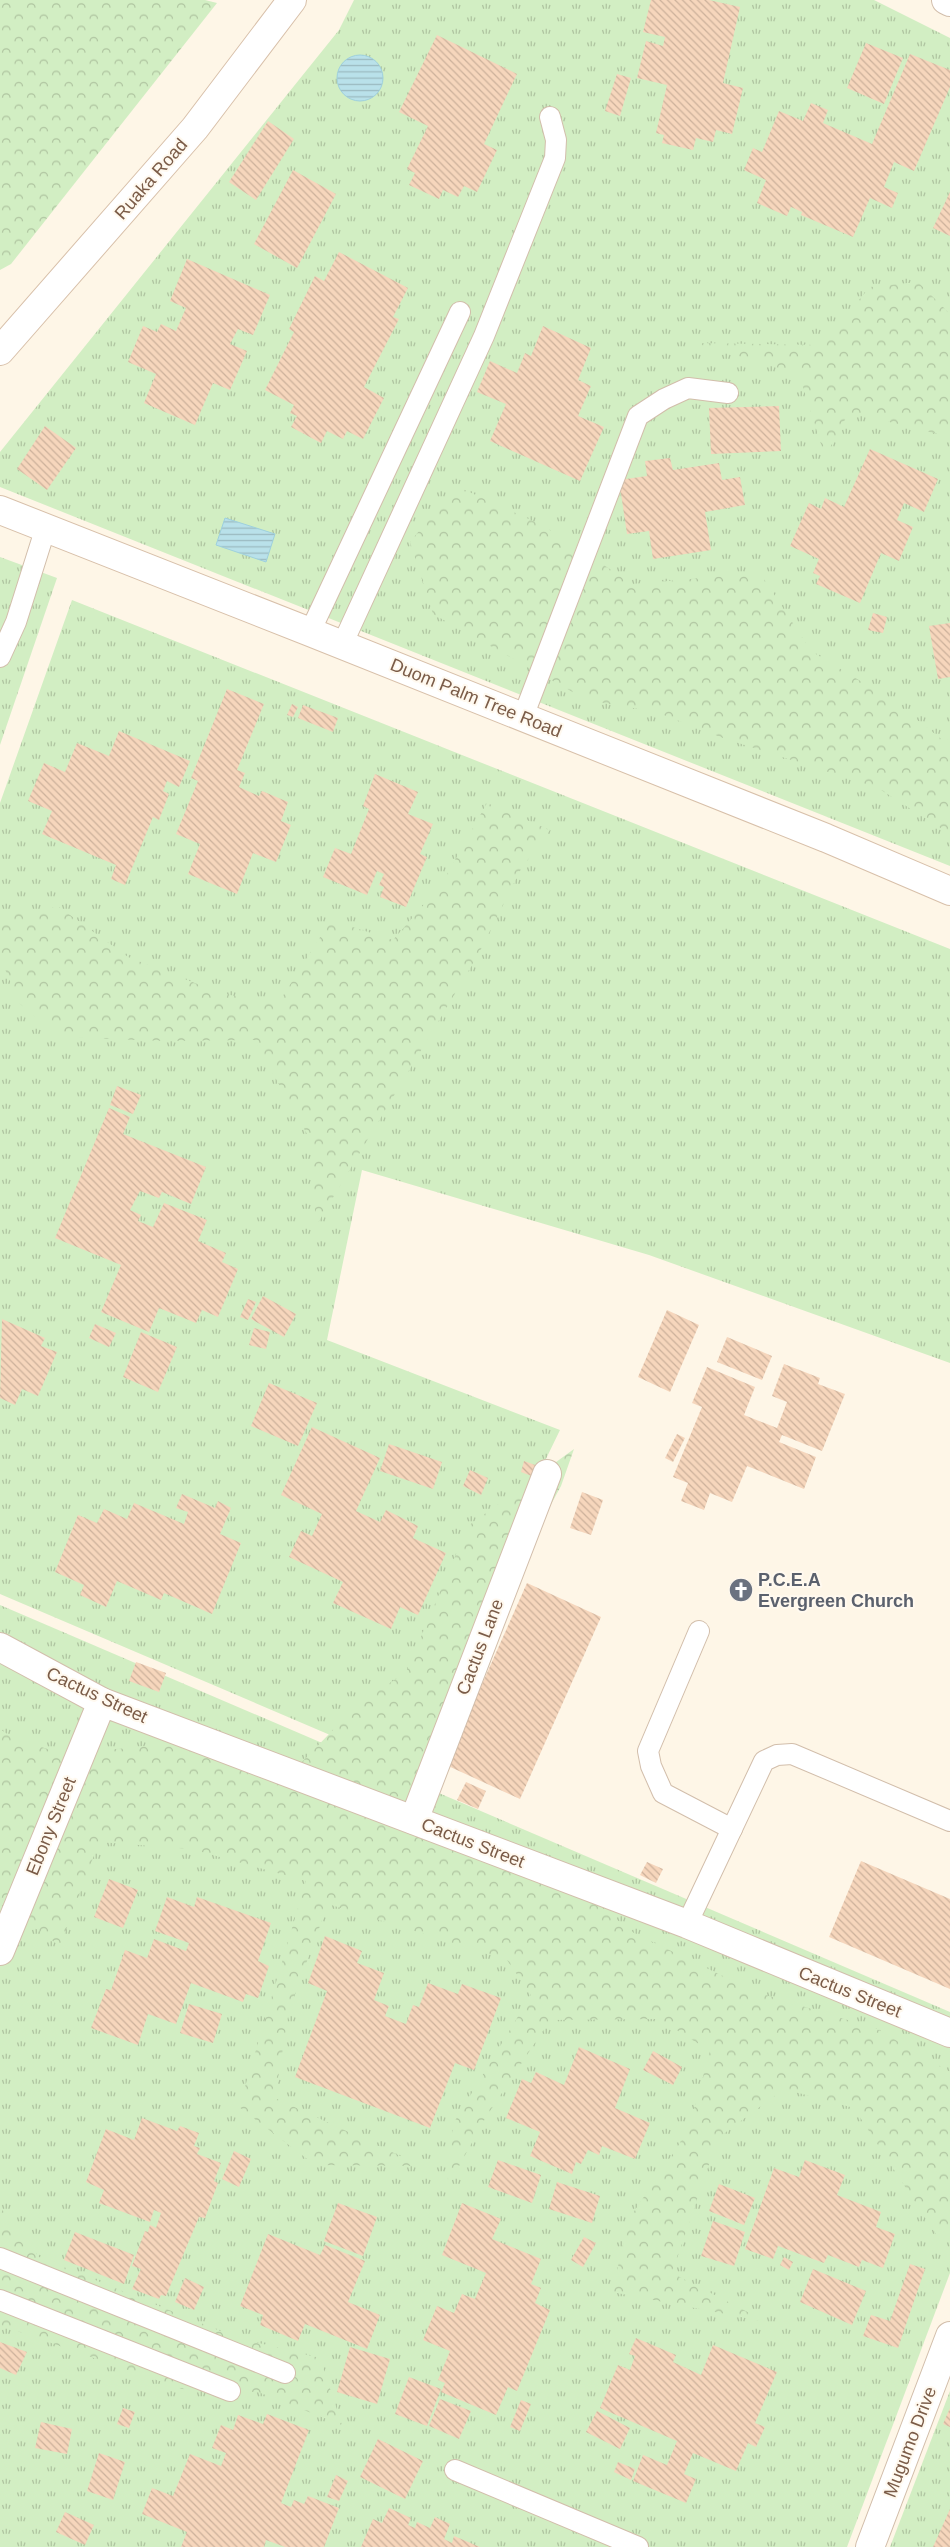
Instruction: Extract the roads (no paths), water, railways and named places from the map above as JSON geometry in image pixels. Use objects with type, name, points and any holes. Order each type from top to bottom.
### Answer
[{"type":"street","name":"Ruaka Road","points":[[0,351],[195,128],[292,0]]},
{"type":"street","points":[[946,0],[950,2]]},
{"type":"street","name":"Duom Palm Tree Road","points":[[0,510],[826,838],[950,891]]},
{"type":"street","name":"Cactus Lane","points":[[414,1820],[547,1474]]},
{"type":"street","name":"Cactus Street","points":[[0,1647],[102,1702],[687,1924],[950,2033]]},
{"type":"street","name":"Ebony Street","points":[[0,1950],[102,1702]]},
{"type":"street","name":"Mugumo Drive","points":[[870,2547],[950,2336]]},
{"type":"lane","points":[[342,645],[484,336],[555,158],[556,140],[550,118]]},
{"type":"lane","points":[[310,632],[460,312]]},
{"type":"lane","points":[[523,718],[638,416],[664,399],[688,388],[728,393]]},
{"type":"lane","points":[[0,657],[16,622],[46,527]]},
{"type":"lane","points":[[699,1631],[648,1751],[650,1766],[663,1793],[732,1829]]},
{"type":"lane","points":[[687,1924],[764,1762],[777,1755],[792,1754],[950,1821]]},
{"type":"lane","points":[[0,2258],[285,2373]]},
{"type":"lane","points":[[0,2300],[230,2391]]},
{"type":"lane","points":[[455,2470],[638,2547]]},
{"type":"water","points":[[365,55],[369,56],[379,65],[382,69],[382,87],[373,97],[365,101],[355,101],[347,97],[338,87],[337,73],[341,65],[351,56]]},
{"type":"water","points":[[225,518],[275,534],[266,562],[216,545]]},
{"type":"place","name":"P.C.E.A Evergreen Church","points":[[741,1590]]}]
